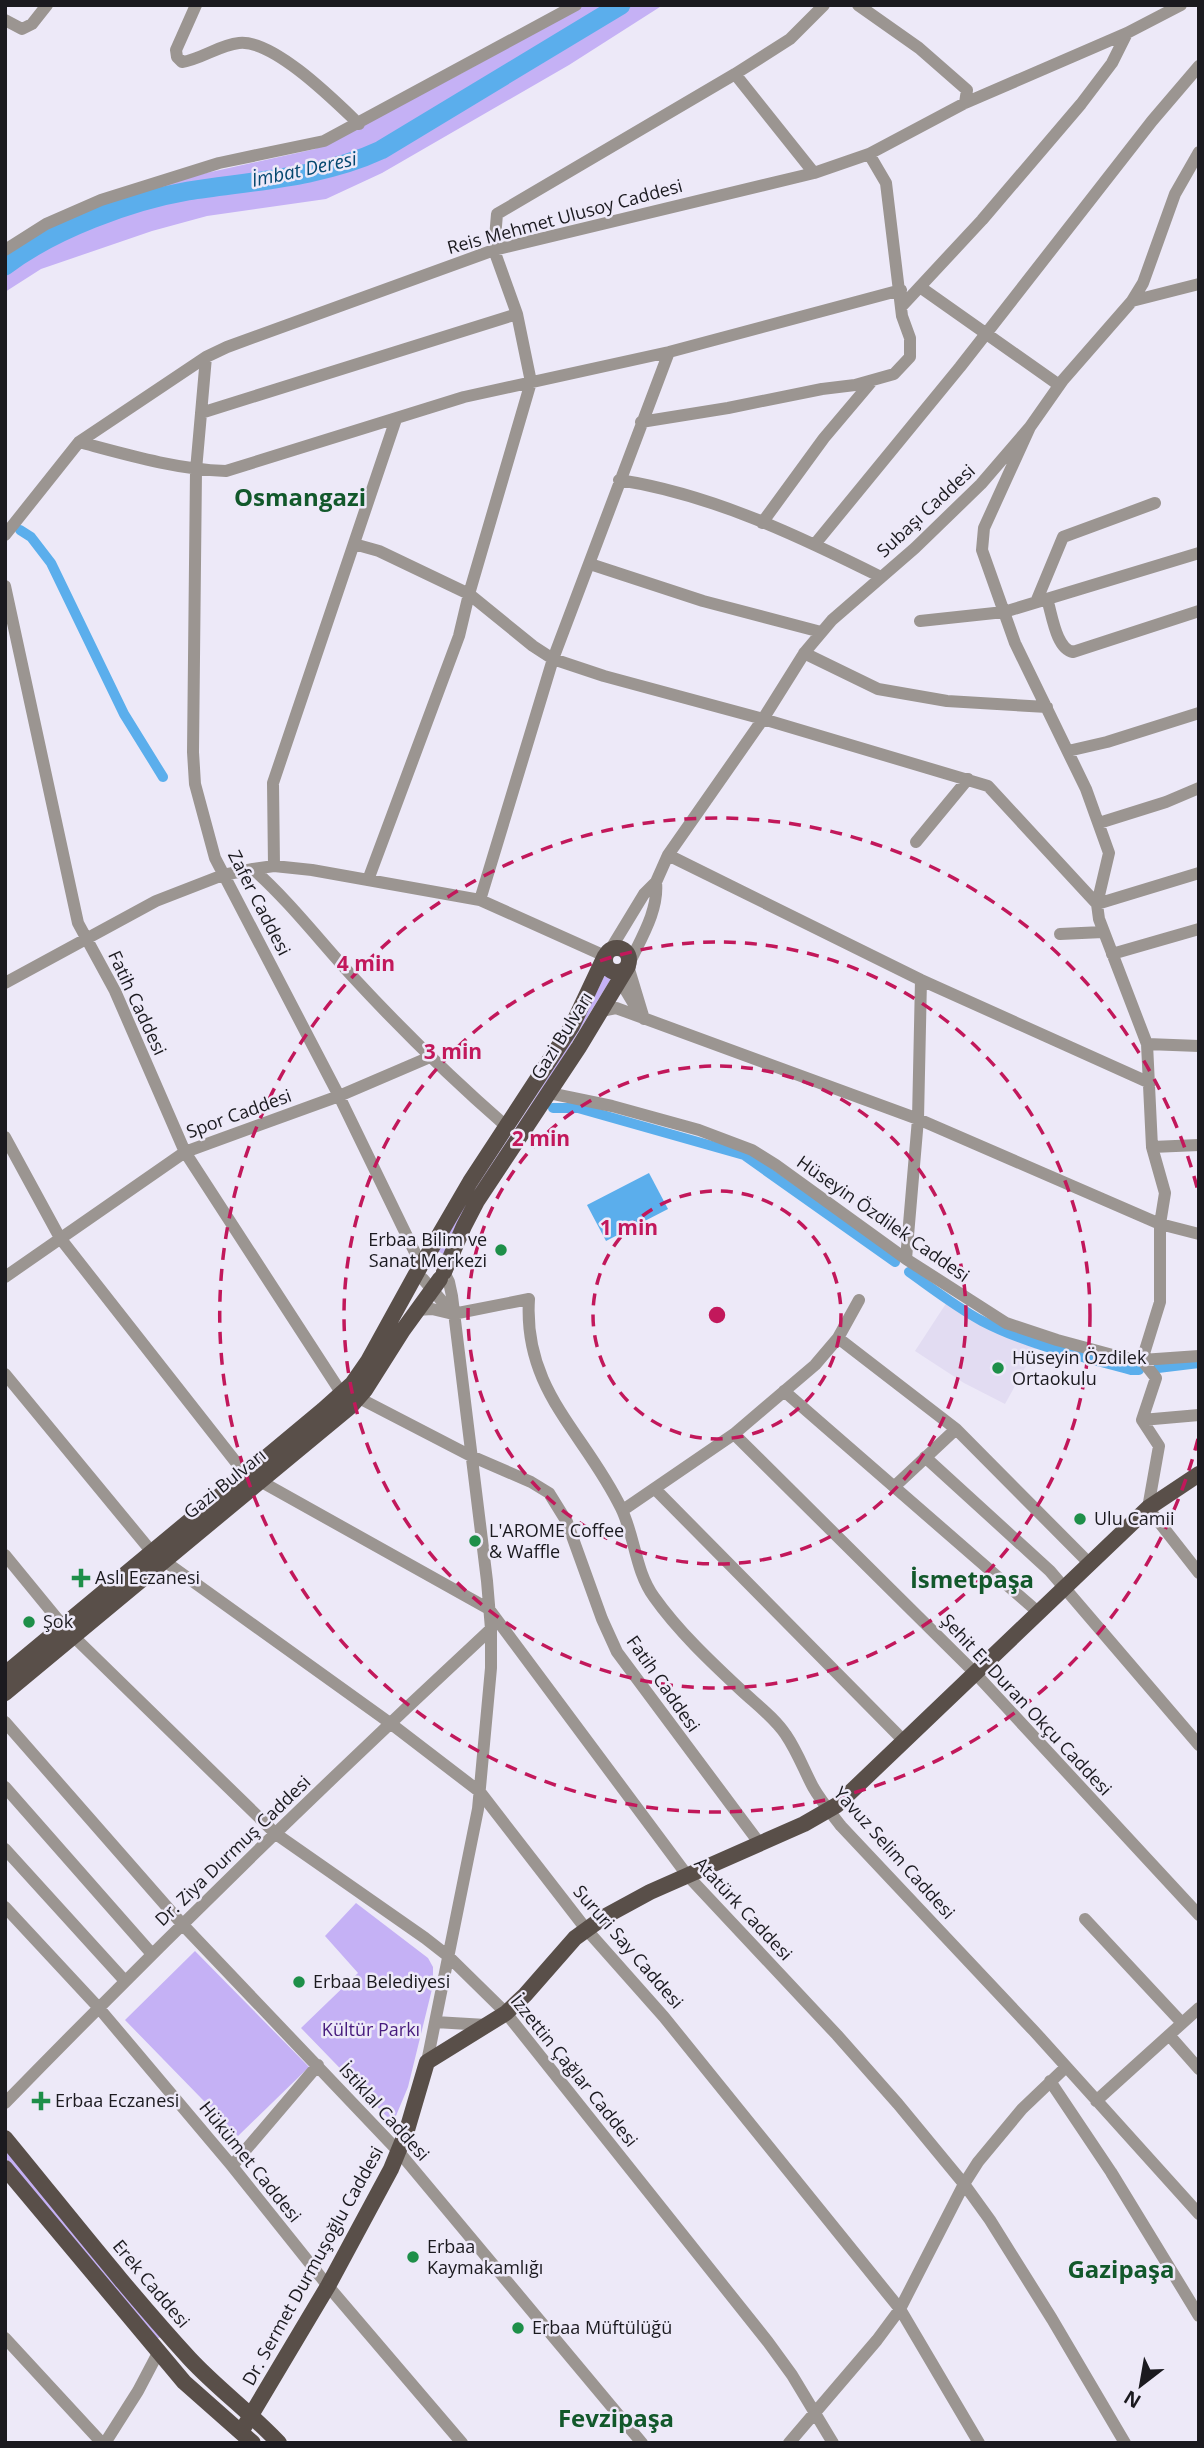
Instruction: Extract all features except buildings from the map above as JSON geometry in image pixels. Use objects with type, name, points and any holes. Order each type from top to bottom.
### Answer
[{"type":"main road","points":[[608,953],[607,967],[620,973]]},
{"type":"main road","name":"Gazi Bulvarı","points":[[5,1693],[69,1631],[157,1556],[253,1478],[359,1398],[417,1310],[470,1182],[576,1019],[608,953]]},
{"type":"main road","name":"Gazi Bulvarı","points":[[253,1478],[342,1394],[368,1362],[431,1274],[549,1093],[601,1011],[620,973]]},
{"type":"main road","points":[[427,2062],[506,2012],[586,1929],[650,1892],[829,1811],[1149,1508],[1199,1474]]},
{"type":"main road","name":"Gazi Bulvarı","points":[[5,1674],[69,1631]]},
{"type":"main road","name":"Dr. Sermet Durmuşoğlu Caddesi","points":[[243,2439],[252,2415],[328,2286],[399,2152],[427,2062]]},
{"type":"main road","name":"Erek Caddesi","points":[[5,2138],[173,2340],[217,2386],[252,2415],[279,2443]]},
{"type":"main road","points":[[5,2168],[158,2353],[243,2439]]},
{"type":"street","points":[[5,20],[22,29],[32,24],[47,5]]},
{"type":"street","points":[[196,5],[176,50],[177,57],[182,62],[236,43],[262,46],[285,60],[359,124]]},
{"type":"street","points":[[5,250],[46,224],[101,200],[219,163],[324,141],[576,5]]},
{"type":"street","points":[[368,880],[459,636],[531,382],[517,314],[494,250],[497,214],[735,74],[790,38],[824,5]]},
{"type":"street","points":[[858,5],[919,48],[967,90],[965,103]]},
{"type":"street","name":"Reis Mehmet Ulusoy Caddesi","points":[[5,535],[79,442],[206,357],[252,337],[494,250],[814,173],[869,155],[965,103],[1126,33],[1181,5]]},
{"type":"street","points":[[902,306],[982,220],[1081,104],[1112,63],[1126,33]]},
{"type":"street","points":[[816,544],[1152,121],[1199,66]]},
{"type":"street","points":[[735,74],[814,173]]},
{"type":"street","name":"Subaşı Caddesi","points":[[608,953],[644,894],[656,882],[667,855],[763,719],[804,653],[821,632],[981,484],[1030,427],[1059,385],[1132,301],[1143,283],[1175,194],[1199,152]]},
{"type":"street","points":[[641,422],[728,408],[822,388],[855,386],[894,374],[910,357],[909,338],[902,316],[901,290],[886,183],[869,155]]},
{"type":"street","points":[[1132,301],[1199,284]]},
{"type":"street","points":[[920,287],[1059,385]]},
{"type":"street","points":[[79,442],[196,470],[226,471],[464,397],[669,352],[901,290]]},
{"type":"street","points":[[201,413],[517,314]]},
{"type":"street","points":[[480,900],[553,659],[669,352]]},
{"type":"street","name":"Zafer Caddesi","points":[[206,357],[196,470],[194,769],[203,821],[223,875],[431,1274]]},
{"type":"street","points":[[762,523],[824,438],[874,380]]},
{"type":"street","points":[[274,866],[273,783],[396,419]]},
{"type":"street","points":[[1030,427],[984,528],[982,550],[1015,643],[1086,789],[1109,853],[1097,905],[1103,932],[1147,1044],[1152,1147],[1166,1194],[1160,1224],[1160,1302],[1142,1360],[1156,1378],[1143,1420],[1159,1446],[1149,1508],[1199,1573]]},
{"type":"street","points":[[619,480],[663,488],[762,523],[816,544],[881,578]]},
{"type":"street","points":[[1155,503],[1063,537],[1041,601],[1062,645],[1069,652],[1199,611]]},
{"type":"street","points":[[354,544],[379,551],[469,594],[553,659],[988,786],[1097,905]]},
{"type":"street","points":[[920,621],[1004,612],[1199,553]]},
{"type":"street","points":[[590,564],[703,601],[821,632]]},
{"type":"street","name":"Fatih Caddesi","points":[[5,586],[74,909],[86,938],[115,991],[185,1152],[342,1394]]},
{"type":"street","points":[[804,653],[878,689],[947,701],[1047,707]]},
{"type":"street","points":[[1068,751],[1107,742],[1199,713]]},
{"type":"street","points":[[916,842],[968,779]]},
{"type":"street","points":[[1099,823],[1166,802],[1199,788]]},
{"type":"street","points":[[667,855],[921,980],[1150,1083]]},
{"type":"street","points":[[5,983],[156,901],[223,875],[274,866],[480,900],[608,953]]},
{"type":"street","points":[[254,869],[282,895],[350,974],[430,1057],[506,1126]]},
{"type":"street","points":[[1097,905],[1199,873]]},
{"type":"street","name":"Subaşı Caddesi","points":[[620,973],[654,908],[656,882]]},
{"type":"street","points":[[1112,954],[1199,929]]},
{"type":"street","points":[[1060,934],[1103,932]]},
{"type":"street","points":[[620,973],[644,1019]]},
{"type":"street","points":[[620,973],[644,1019]]},
{"type":"street","points":[[906,1259],[918,1119],[921,980]]},
{"type":"street","points":[[601,1011],[616,1008],[918,1119],[1160,1224],[1199,1234]]},
{"type":"street","points":[[1147,1044],[1199,1046]]},
{"type":"street","name":"Spor Caddesi","points":[[5,1277],[185,1152],[339,1096],[430,1057]]},
{"type":"street","name":"Hüseyin Özdilek Caddesi","points":[[549,1093],[687,1126],[752,1150],[906,1259],[1006,1323],[1057,1340],[1142,1360],[1199,1356]]},
{"type":"street","name":"Atatürk Caddesi","points":[[5,1136],[60,1238],[253,1478],[489,1609],[687,1875],[837,2035],[964,2184],[990,2220],[1052,2319],[1125,2443]]},
{"type":"street","points":[[1152,1147],[1199,1145]]},
{"type":"street","points":[[431,1274],[453,1314]]},
{"type":"street","name":"Dr. Sermet Durmuşoğlu Caddesi","points":[[427,2062],[480,1792],[488,1713],[491,1629],[452,1291],[431,1274]]},
{"type":"street","name":"Yavuz Selim Caddesi","points":[[453,1314],[529,1299],[529,1338],[547,1391],[623,1510],[640,1568],[654,1598],[713,1664],[778,1724],[829,1811],[1199,2214]]},
{"type":"street","points":[[623,1510],[656,1490],[734,1434],[815,1365],[838,1338],[859,1300]]},
{"type":"street","points":[[417,1310],[432,1309],[453,1314]]},
{"type":"street","points":[[838,1338],[956,1429],[1089,1563]]},
{"type":"street","name":"Sururi Say Caddesi","points":[[5,1374],[157,1556],[390,1723],[480,1792],[586,1929],[664,2017],[900,2308],[979,2443]]},
{"type":"street","points":[[784,1391],[1038,1612]]},
{"type":"street","name":"Fatih Caddesi","points":[[359,1398],[471,1456],[531,1482],[555,1501],[567,1522],[609,1637],[625,1665],[760,1844]]},
{"type":"street","points":[[1143,1420],[1199,1415]]},
{"type":"street","points":[[895,1486],[956,1429]]},
{"type":"street","name":"Şehit Er Duran Okçu Caddesi","points":[[734,1434],[974,1672],[1199,1915]]},
{"type":"street","points":[[925,1457],[1065,1587],[1199,1745]]},
{"type":"street","points":[[656,1490],[904,1741]]},
{"type":"street","name":"İzzettin Çağlar Caddesi","points":[[5,1555],[69,1631],[276,1834],[447,1956],[506,2012],[768,2342],[792,2375],[833,2443]]},
{"type":"street","name":"Dr. Ziya Durmuş Caddesi","points":[[5,2103],[182,1924],[491,1629]]},
{"type":"street","name":"İstiklal Caddesi","points":[[5,1722],[182,1924],[399,2152],[642,2443]]},
{"type":"street","points":[[5,1787],[152,1954]]},
{"type":"street","points":[[5,1849],[125,1981]]},
{"type":"street","name":"Hükümet Caddesi","points":[[5,1907],[98,2007],[232,2166],[328,2286],[462,2443]]},
{"type":"street","points":[[1085,1919],[1182,2024]]},
{"type":"street","points":[[1096,2101],[1199,2008]]},
{"type":"street","points":[[435,2022],[486,2025]]},
{"type":"street","points":[[1169,2035],[1199,2069]]},
{"type":"street","points":[[232,2166],[318,2065]]},
{"type":"street","points":[[789,2443],[877,2340],[900,2308],[964,2184],[990,2146],[1022,2109],[1066,2067]]},
{"type":"street","points":[[1050,2081],[1111,2172],[1199,2316]]},
{"type":"street","points":[[5,2338],[103,2443],[138,2391],[158,2353]]},
{"type":"shaded area","points":[[947,1302],[976,1322],[1036,1348],[1005,1404],[964,1383],[915,1351]]},
{"type":"green space","points":[[585,5],[663,5],[569,65],[382,173],[326,199],[207,216],[152,231],[41,269],[5,292],[5,253],[44,230],[152,185],[315,149],[462,73]]},
{"type":"green space","points":[[606,973],[612,977],[443,1254],[436,1250],[568,1045]]},
{"type":"green space","name":"Kültür Parkı","points":[[356,1903],[428,1958],[433,1967],[433,1985],[408,2087],[393,2123],[301,2028],[358,1973],[325,1936]]},
{"type":"green space","points":[[195,1951],[309,2067],[238,2136],[125,2020]]},
{"type":"green space","points":[[5,2148],[162,2336],[157,2339],[5,2157]]},
{"type":"water","points":[[649,1173],[668,1209],[606,1241],[587,1205]]},
{"type":"waterway","name":"İmbat Deresi","points":[[5,266],[45,240],[68,229],[142,202],[188,191],[310,173],[381,150],[621,5]]},
{"type":"waterway","points":[[20,530],[31,537],[51,563],[124,714],[163,777]]},
{"type":"waterway","points":[[553,1108],[578,1108],[744,1155],[895,1262]]},
{"type":"waterway","points":[[909,1272],[963,1310],[1018,1337],[1131,1370],[1139,1370]]},
{"type":"waterway","points":[[1158,1368],[1199,1363]]},
{"type":"place","name":"Erbaa Bilim ve Sanat Merkezi","points":[[501,1250]]},
{"type":"place","name":"Hüseyin Özdilek Ortaokulu","points":[[998,1368]]},
{"type":"place","name":"Ulu Camii","points":[[1080,1519]]},
{"type":"place","name":"L'AROME Coffee & Waffle","points":[[475,1541]]},
{"type":"place","name":"Aslı Eczanesi","points":[[81,1578]]},
{"type":"place","name":"Şok","points":[[29,1622]]},
{"type":"place","name":"Erbaa Belediyesi","points":[[299,1982]]},
{"type":"place","name":"Erbaa Eczanesi","points":[[41,2101]]},
{"type":"place","name":"Erbaa Kaymakamlığı","points":[[413,2257]]},
{"type":"place","name":"Erbaa Müftülüğü","points":[[518,2328]]},
{"type":"district","name":"Osmangazi","points":[[300,498]]},
{"type":"district","name":"İsmetpaşa","points":[[972,1580]]},
{"type":"district","name":"Gazipaşa","points":[[1121,2270]]},
{"type":"district","name":"Fevzipaşa","points":[[616,2419]]}]
